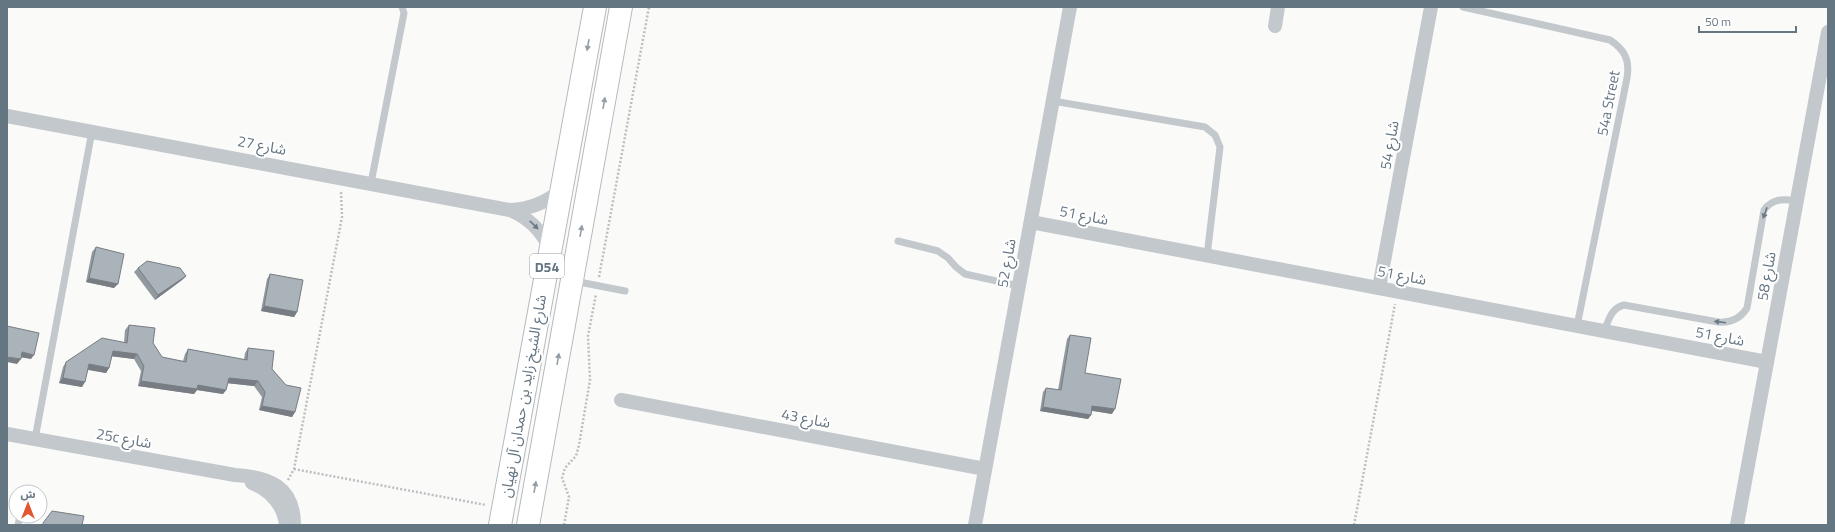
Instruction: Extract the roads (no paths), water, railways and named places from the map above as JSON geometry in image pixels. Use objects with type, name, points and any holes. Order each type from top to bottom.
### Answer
[{"type":"main road","name":"شارع الشيخ زايد بن حمدان آل نهيان","points":[[501,517],[595,7]]},
{"type":"main road","name":"شارع الشيخ زايد بن حمدان آل نهيان","points":[[528,525],[621,7]]},
{"type":"street","name":"شارع 52","points":[[975,525],[1070,7]]},
{"type":"street","points":[[1275,26],[1278,7]]},
{"type":"street","name":"شارع 54","points":[[1379,288],[1431,7]]},
{"type":"street","name":"شارع 58","points":[[1737,525],[1828,32]]},
{"type":"street","name":"شارع 27","points":[[7,116],[510,210],[518,213],[534,225],[546,240],[550,249]]},
{"type":"street","name":"شارع 27","points":[[510,210],[538,205],[561,190]]},
{"type":"street","name":"شارع 51","points":[[1030,222],[1767,362]]},
{"type":"street","name":"شارع 43","points":[[621,400],[985,469]]},
{"type":"street","name":"25c شارع","points":[[7,434],[235,475],[283,499]]},
{"type":"street","points":[[283,499],[286,525]]},
{"type":"street","points":[[283,499],[293,510],[294,525]]},
{"type":"lane","points":[[371,183],[404,13],[402,7]]},
{"type":"lane","name":"54a Street","points":[[1463,7],[1610,40],[1620,46],[1626,56],[1629,67],[1577,326]]},
{"type":"lane","points":[[1053,101],[1205,127],[1215,135],[1220,147],[1207,256]]},
{"type":"lane","points":[[35,439],[92,131]]},
{"type":"lane","points":[[1604,331],[1614,310],[1618,306],[1624,305],[1718,322],[1727,323],[1735,320],[1742,315],[1747,308],[1764,210],[1769,204],[1777,200],[1797,201]]},
{"type":"lane","points":[[898,241],[938,251],[948,258],[964,274],[1019,286]]},
{"type":"lane","points":[[572,281],[625,290]]}]
